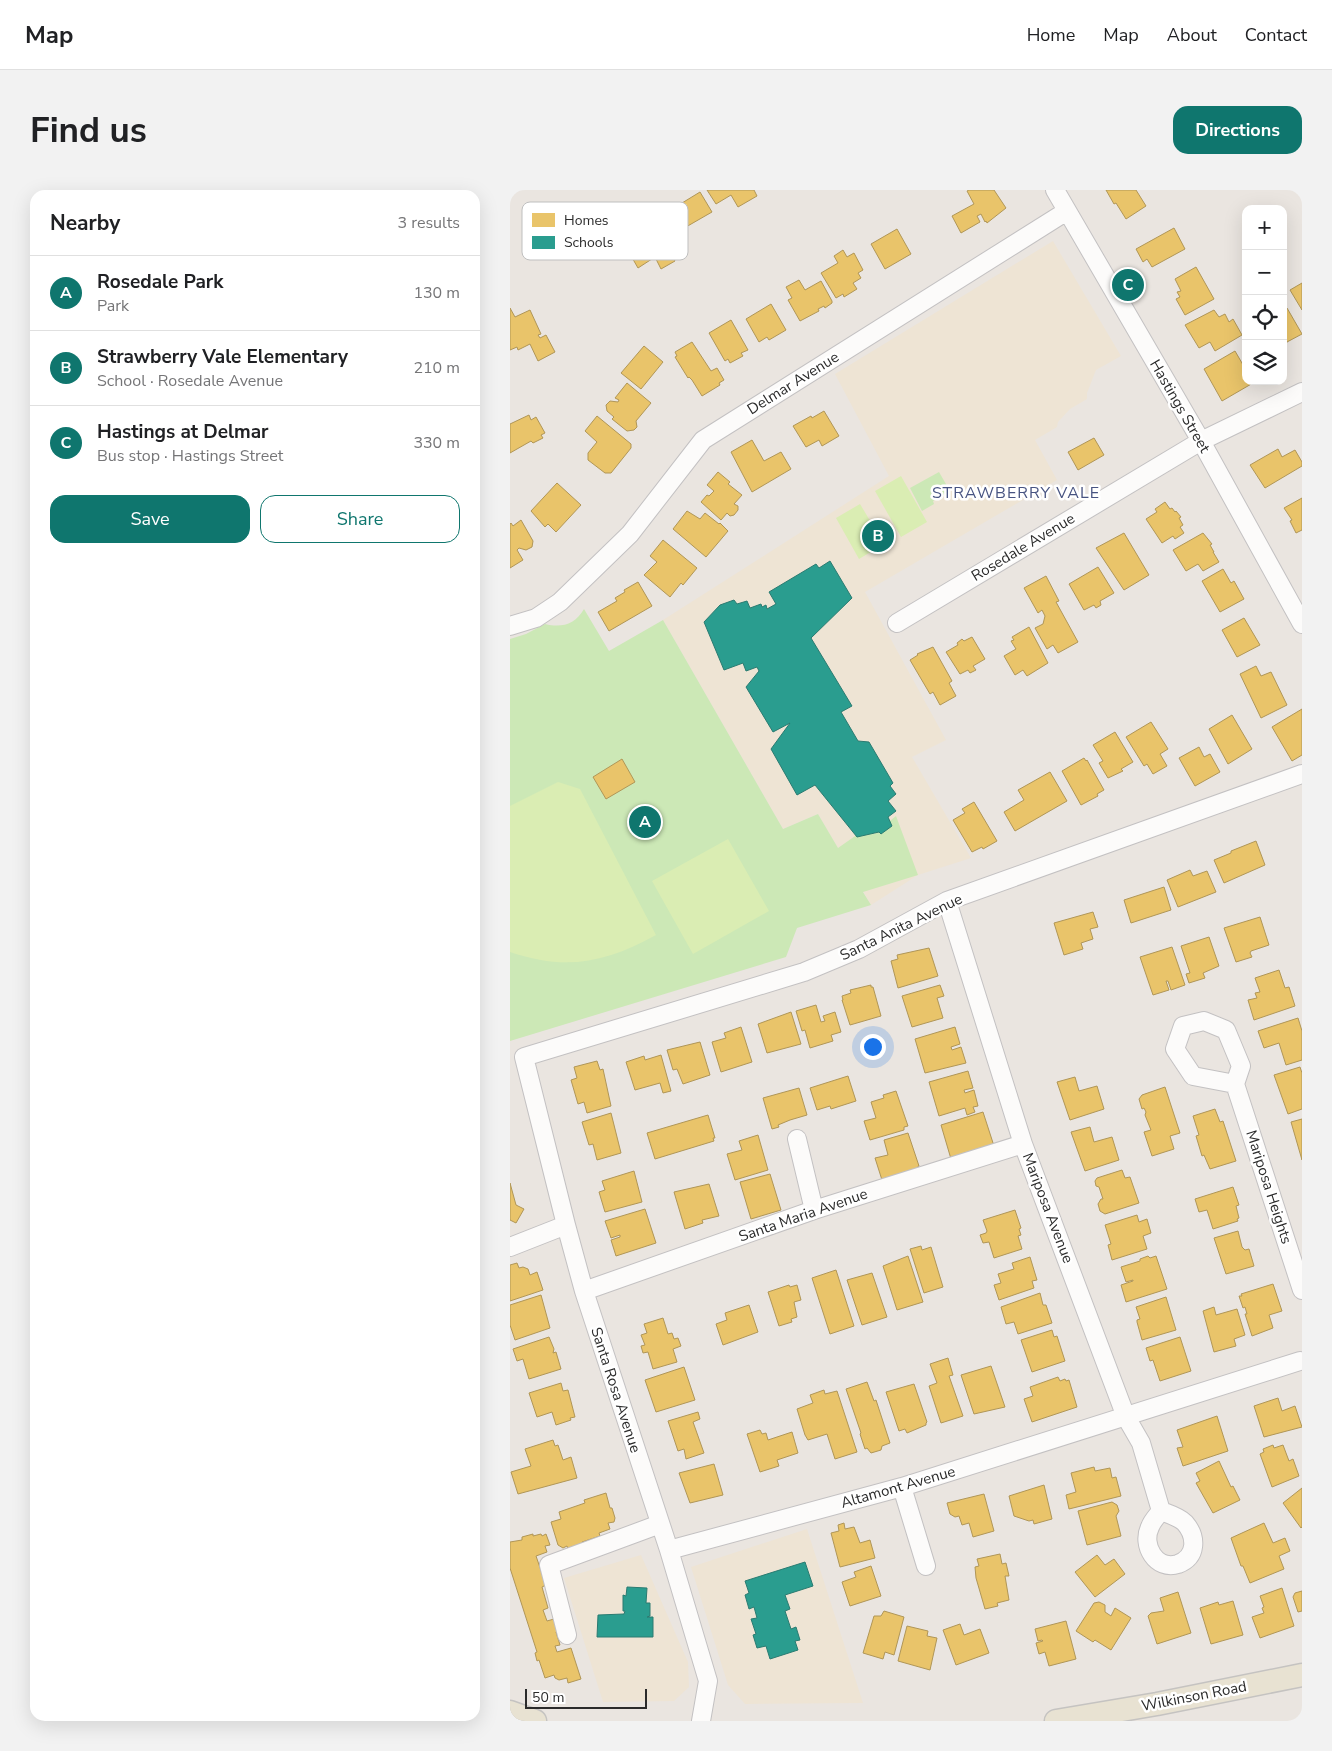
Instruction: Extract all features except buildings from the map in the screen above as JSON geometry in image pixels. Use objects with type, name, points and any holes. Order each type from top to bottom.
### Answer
[{"type":"main road","name":"Wilkinson Road","points":[[1056,1721],[1157,1704],[1302,1675]]},
{"type":"main road","points":[[510,1712],[535,1721]]},
{"type":"street","name":"Hastings Street","points":[[1055,190],[1201,441],[1302,624]]},
{"type":"street","name":"Delmar Avenue","points":[[510,626],[536,618],[560,602],[630,534],[703,440],[1067,211]]},
{"type":"street","name":"Rosedale Avenue","points":[[897,623],[1201,441],[1302,392]]},
{"type":"street","name":"Santa Anita Avenue","points":[[524,1057],[804,972],[859,949],[947,901],[1302,774]]},
{"type":"street","name":"Mariposa Avenue","points":[[947,901],[1024,1144],[1126,1417],[1141,1443],[1161,1511]]},
{"type":"street","name":"Santa Rosa Avenue","points":[[524,1057],[584,1290],[669,1550],[708,1681],[701,1721]]},
{"type":"street","name":"Mariposa Heights","points":[[1235,1084],[1302,1290]]},
{"type":"street","points":[[797,1138],[814,1210]]},
{"type":"street","name":"Santa Maria Avenue","points":[[584,1290],[814,1210],[1024,1144]]},
{"type":"street","points":[[510,1247],[566,1225]]},
{"type":"street","points":[[1126,1417],[1301,1359]]},
{"type":"street","name":"Altamont Avenue","points":[[669,1550],[902,1487],[1126,1417]]},
{"type":"street","points":[[902,1487],[926,1566]]},
{"type":"street","points":[[567,1635],[549,1565],[660,1524]]},
{"type":"shaded area","points":[[1053,241],[1121,356],[1096,370],[1087,393],[1087,399],[1070,409],[1058,422],[1057,427],[1035,440],[1057,480],[865,592],[946,740],[912,757],[971,858],[918,875],[871,905],[818,814],[783,829],[663,620],[889,476],[835,374]]},
{"type":"shaded area","points":[[807,1529],[863,1703],[745,1704],[728,1685],[691,1567]]},
{"type":"shaded area","points":[[641,1555],[688,1662],[689,1687],[674,1701],[603,1702],[564,1578]]},
{"type":"green space","points":[[939,472],[950,491],[933,501],[934,504],[922,511],[910,488]]},
{"type":"green space","points":[[901,476],[927,522],[901,537],[875,491]]},
{"type":"green space","points":[[860,504],[884,544],[859,559],[836,518]]},
{"type":"green space","points":[[584,609],[609,651],[663,620],[783,829],[818,814],[838,848],[868,827],[874,834],[896,816],[918,875],[863,892],[871,905],[797,928],[786,957],[510,1041],[510,639],[526,634],[545,624],[557,626],[572,622]]},
{"type":"green space","points":[[558,782],[580,789],[656,935],[620,952],[585,961],[549,961],[510,952],[510,806]]},
{"type":"green space","points":[[728,839],[769,911],[693,954],[652,881]]},
{"type":"place","name":"Hastings at Delmar","points":[[1128,285]]},
{"type":"place","name":"Strawberry Vale Elementary","points":[[878,536]]},
{"type":"place","name":"Rosedale Park","points":[[645,822]]},
{"type":"district","name":"STRAWBERRY VALE","points":[[1016,492]]}]
